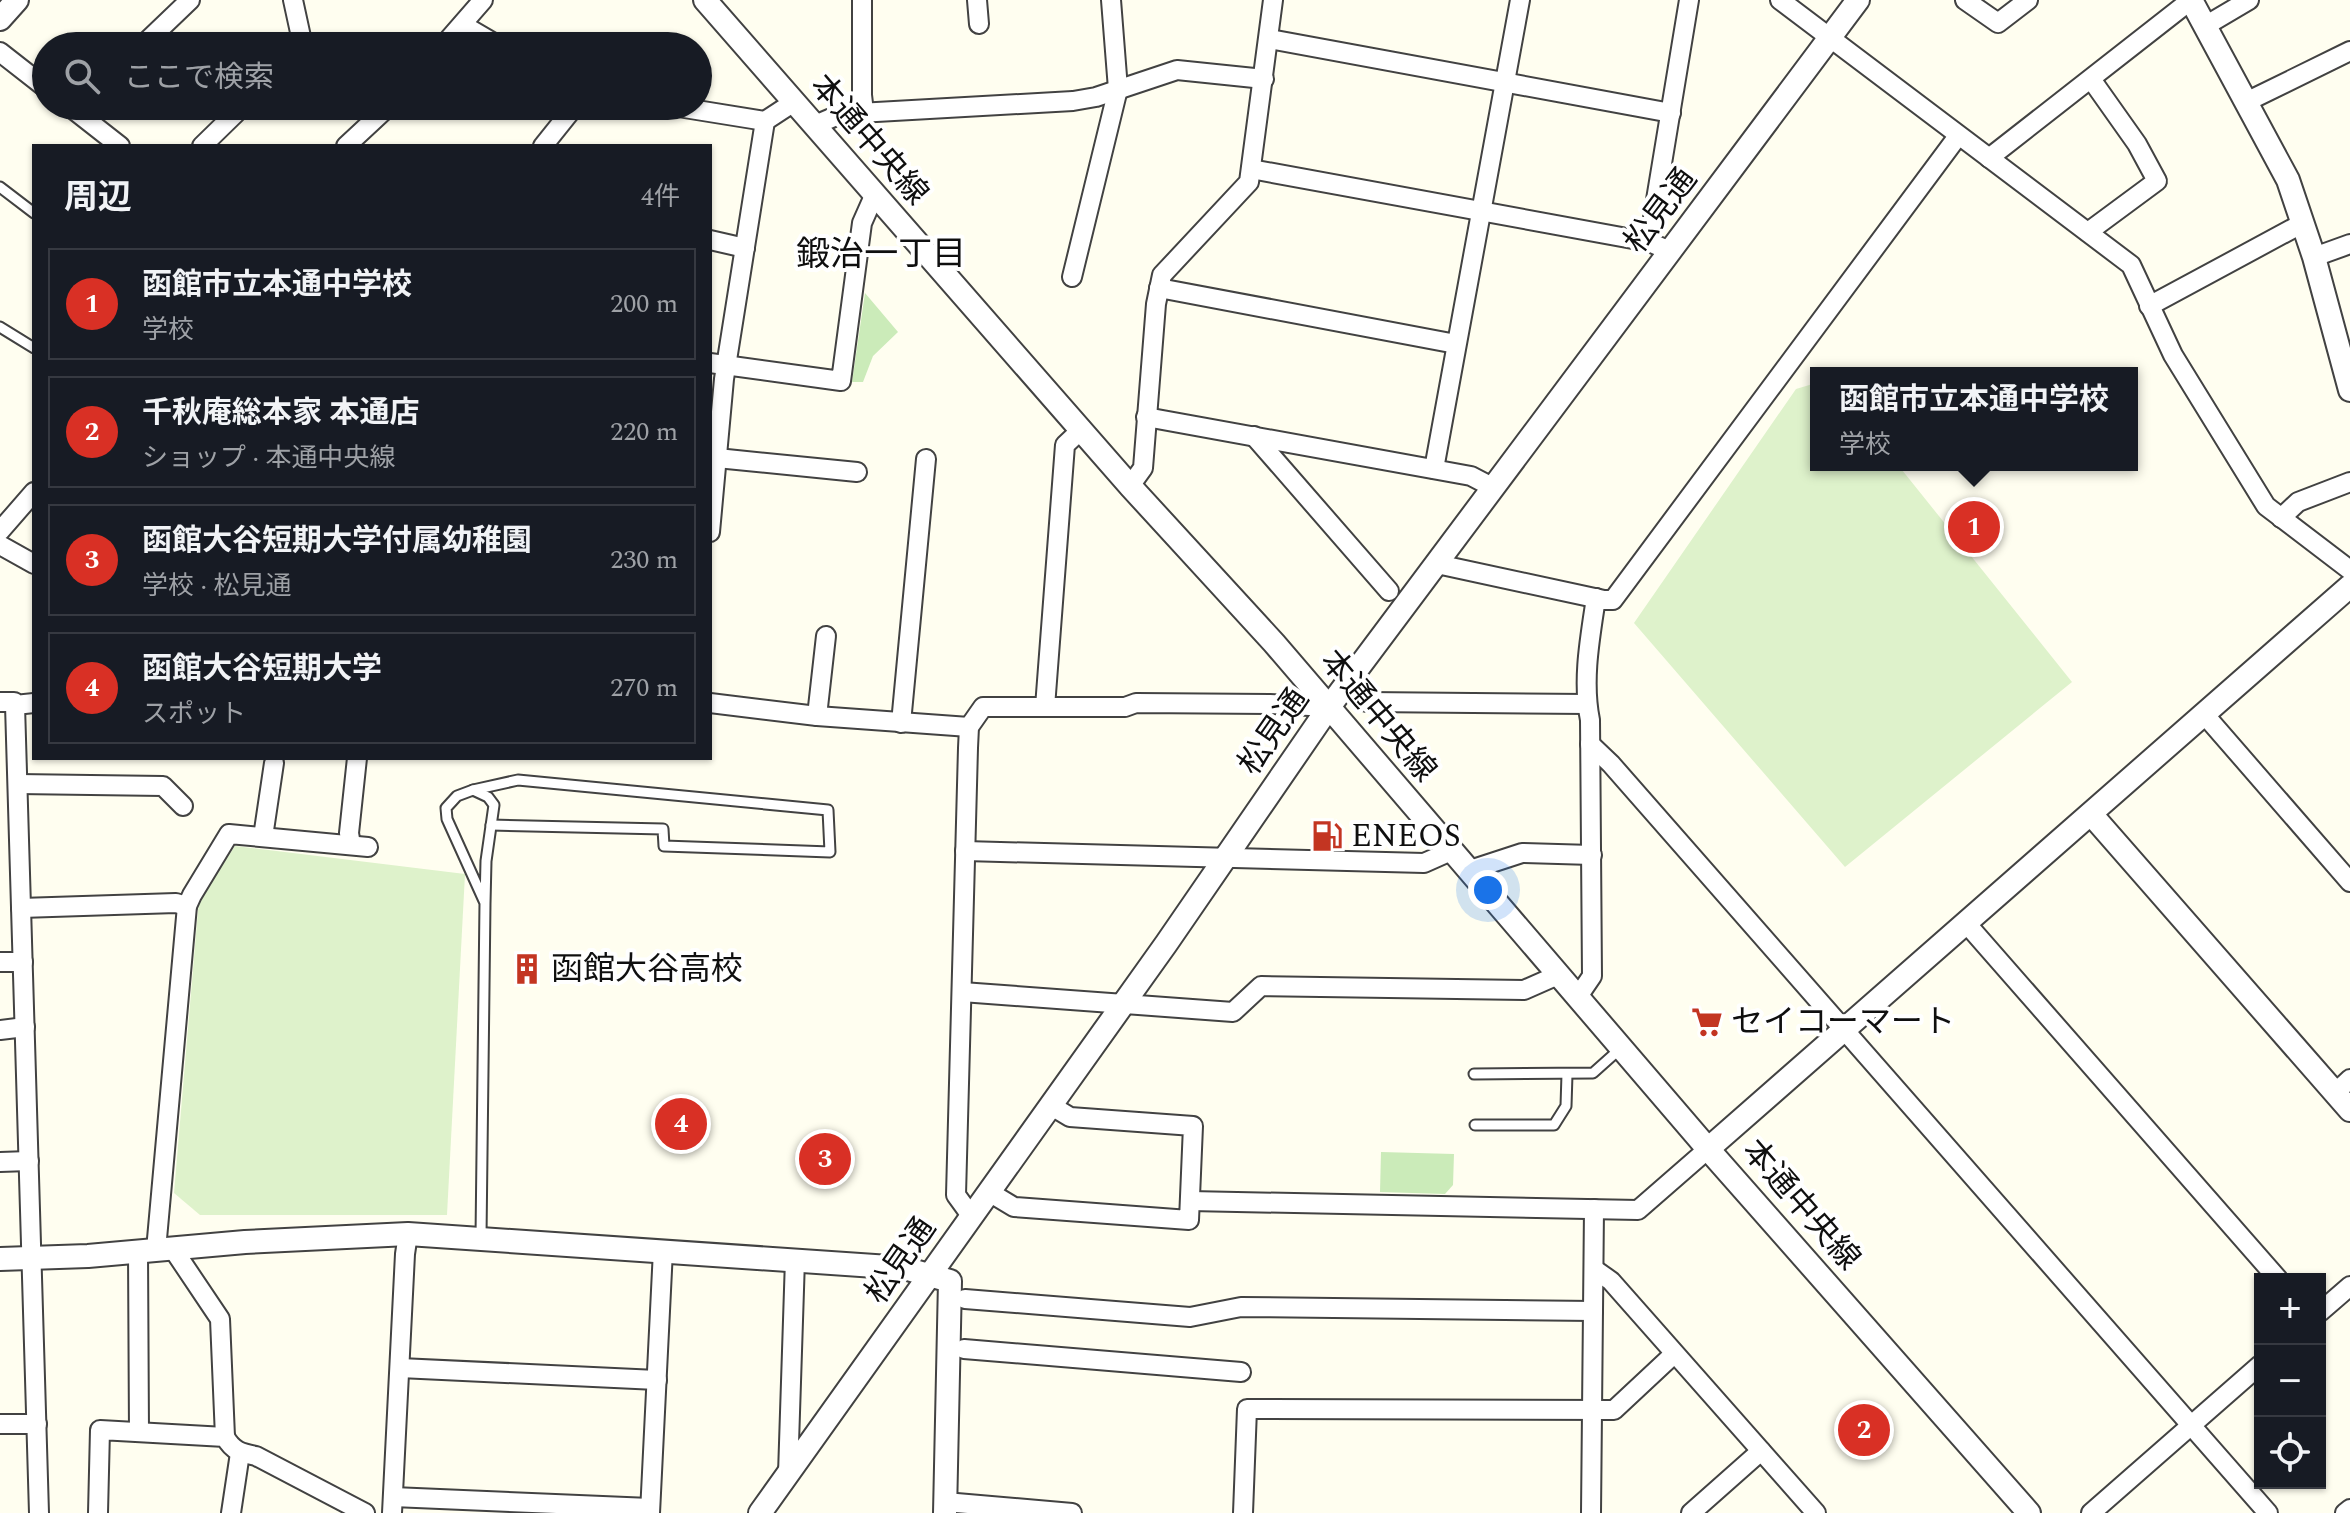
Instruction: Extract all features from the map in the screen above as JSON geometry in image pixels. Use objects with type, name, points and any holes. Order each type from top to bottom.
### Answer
[{"type":"street","points":[[0,19],[17,0]]},
{"type":"street","points":[[157,32],[190,0]]},
{"type":"street","points":[[293,0],[300,32]]},
{"type":"street","points":[[456,32],[483,0]]},
{"type":"street","name":"本通中央線","points":[[705,0],[1130,486],[1274,643],[1708,1149],[2029,1513]]},
{"type":"street","points":[[862,0],[864,112]]},
{"type":"street","points":[[977,0],[979,24]]},
{"type":"street","points":[[1072,277],[1118,89],[1111,0]]},
{"type":"street","points":[[1130,486],[1143,468],[1162,275],[1249,182],[1273,0]]},
{"type":"street","points":[[1434,469],[1520,0]]},
{"type":"street","points":[[1649,242],[1689,0]]},
{"type":"street","points":[[1780,0],[2131,265],[2173,355],[2266,506],[2350,570]]},
{"type":"street","name":"松見通","points":[[760,1513],[1124,1002],[1329,707],[1858,0]]},
{"type":"street","points":[[1965,0],[1998,23],[2028,0]]},
{"type":"street","points":[[1989,158],[2191,0],[2288,180],[2314,257],[2349,386]]},
{"type":"street","points":[[2205,26],[2249,0]]},
{"type":"street","points":[[463,25],[475,32]]},
{"type":"street","points":[[1270,39],[1671,113]]},
{"type":"street","points":[[2246,102],[2350,51]]},
{"type":"street","points":[[0,52],[32,77]]},
{"type":"street","points":[[815,125],[841,114],[1073,101],[1177,70],[1264,79]]},
{"type":"street","points":[[2088,232],[2157,181],[2137,144],[2091,79]]},
{"type":"street","points":[[712,112],[765,121],[794,102]]},
{"type":"street","points":[[89,120],[118,144]]},
{"type":"street","points":[[204,144],[229,120]]},
{"type":"street","points":[[348,144],[374,120]]},
{"type":"street","points":[[545,144],[564,120]]},
{"type":"street","points":[[712,511],[717,458],[718,364],[745,248],[765,121]]},
{"type":"street","points":[[1437,564],[1613,600],[1958,136]]},
{"type":"street","points":[[1251,169],[1649,242],[1670,251]]},
{"type":"street","points":[[718,364],[841,381],[862,223],[874,196]]},
{"type":"street","points":[[2149,306],[2303,223]]},
{"type":"street","points":[[712,240],[745,248]]},
{"type":"street","points":[[2314,257],[2350,244]]},
{"type":"street","points":[[1159,288],[1456,344]]},
{"type":"street","points":[[1146,417],[1471,476],[1494,488]]},
{"type":"street","points":[[1045,707],[1065,445],[1082,429]]},
{"type":"street","points":[[1254,436],[1389,591]]},
{"type":"street","points":[[717,458],[857,472]]},
{"type":"street","points":[[901,723],[926,459]]},
{"type":"street","points":[[2281,518],[2298,502],[2350,482]]},
{"type":"street","points":[[0,531],[32,494]]},
{"type":"street","points":[[0,545],[32,563]]},
{"type":"street","points":[[1190,1201],[1638,1210],[2350,586]]},
{"type":"street","points":[[1577,998],[1592,976],[1587,704],[1589,642],[1596,598]]},
{"type":"street","points":[[817,716],[826,636]]},
{"type":"street","points":[[1367,702],[1587,704]]},
{"type":"street","points":[[32,703],[7,703],[18,784],[39,1513]]},
{"type":"street","points":[[712,703],[817,716],[969,727]]},
{"type":"street","points":[[972,1217],[956,1195],[969,727],[983,707],[1125,707],[1136,703],[1180,703],[1329,707]]},
{"type":"street","points":[[2204,714],[2350,882]]},
{"type":"street","points":[[1590,744],[1844,1028],[2268,1513]]},
{"type":"street","points":[[139,1432],[187,906],[229,834],[359,846],[349,833],[357,760]]},
{"type":"street","points":[[263,837],[274,763]]},
{"type":"street","points":[[18,784],[163,786],[183,806]]},
{"type":"street","points":[[2091,814],[2342,1086],[2350,1110]]},
{"type":"street","points":[[0,846],[19,845]]},
{"type":"street","points":[[965,851],[1424,863],[1451,851]]},
{"type":"street","points":[[1470,870],[1522,853],[1592,855]]},
{"type":"street","points":[[21,908],[176,903],[187,906]]},
{"type":"street","points":[[1966,923],[2273,1273]]},
{"type":"street","points":[[0,962],[23,962]]},
{"type":"street","points":[[962,992],[1233,1012],[1261,986],[1524,990],[1558,975]]},
{"type":"street","points":[[0,1030],[25,1027]]},
{"type":"street","points":[[989,1192],[1014,1207],[1189,1220],[1193,1126],[1070,1117],[1050,1105]]},
{"type":"street","points":[[0,1162],[29,1161]]},
{"type":"street","points":[[1591,1513],[1594,1209]]},
{"type":"street","points":[[408,1234],[392,1505],[650,1511],[663,1250]]},
{"type":"street","points":[[0,1259],[408,1234],[904,1268],[950,1281],[945,1508],[1072,1513]]},
{"type":"street","points":[[156,1250],[220,1319],[225,1437],[230,1446],[240,1453],[256,1456],[365,1513]]},
{"type":"street","points":[[788,1474],[795,1259]]},
{"type":"street","points":[[1594,1269],[1611,1281],[1816,1513]]},
{"type":"street","points":[[2326,1307],[2350,1286]]},
{"type":"street","points":[[965,1299],[1190,1317],[1241,1307],[1593,1311]]},
{"type":"street","points":[[964,1349],[1241,1372]]},
{"type":"street","points":[[1243,1513],[1247,1409],[1614,1410],[1674,1354]]},
{"type":"street","points":[[400,1368],[657,1380]]},
{"type":"street","points":[[2091,1513],[2254,1370]]},
{"type":"street","points":[[0,1424],[37,1424]]},
{"type":"street","points":[[98,1513],[100,1430],[225,1437]]},
{"type":"street","points":[[1691,1513],[1761,1451]]},
{"type":"street","points":[[231,1513],[240,1453]]},
{"type":"street","points":[[2345,1513],[2350,1509]]},
{"type":"lane","points":[[0,187],[32,211]]},
{"type":"lane","points":[[0,327],[32,347]]},
{"type":"lane","points":[[485,903],[447,819],[446,808],[457,796],[518,780],[828,810],[830,852],[664,846],[663,829],[491,825]]},
{"type":"lane","points":[[473,790],[488,797],[494,805],[486,861],[481,1237]]},
{"type":"lane","points":[[1474,1074],[1593,1073],[1621,1048]]},
{"type":"lane","points":[[1475,1125],[1554,1125],[1566,1106],[1567,1074]]},
{"type":"green space","points":[[865,293],[898,332],[873,356],[863,382],[852,382]]},
{"type":"green space","points":[[1810,385],[1810,471],[1903,471],[2072,682],[1845,867],[1634,623],[1796,389]]},
{"type":"green space","points":[[235,846],[465,874],[447,1215],[200,1215],[174,1193],[199,899]]},
{"type":"green space","points":[[1381,1152],[1454,1154],[1453,1185],[1445,1194],[1380,1192]]},
{"type":"place","name":"函館市立本通中学校","points":[[1974,527]]},
{"type":"place","name":"ENEOS","points":[[1327,836]]},
{"type":"place","name":"函館大谷高校","points":[[527,969]]},
{"type":"place","name":"セイコーマート","points":[[1707,1022]]},
{"type":"place","name":"函館大谷短期大学","points":[[681,1124]]},
{"type":"place","name":"函館大谷短期大学付属幼稚園","points":[[825,1159]]},
{"type":"place","name":"千秋庵総本家 本通店","points":[[1864,1430]]},
{"type":"district","name":"鍛治一丁目","points":[[881,255]]}]
